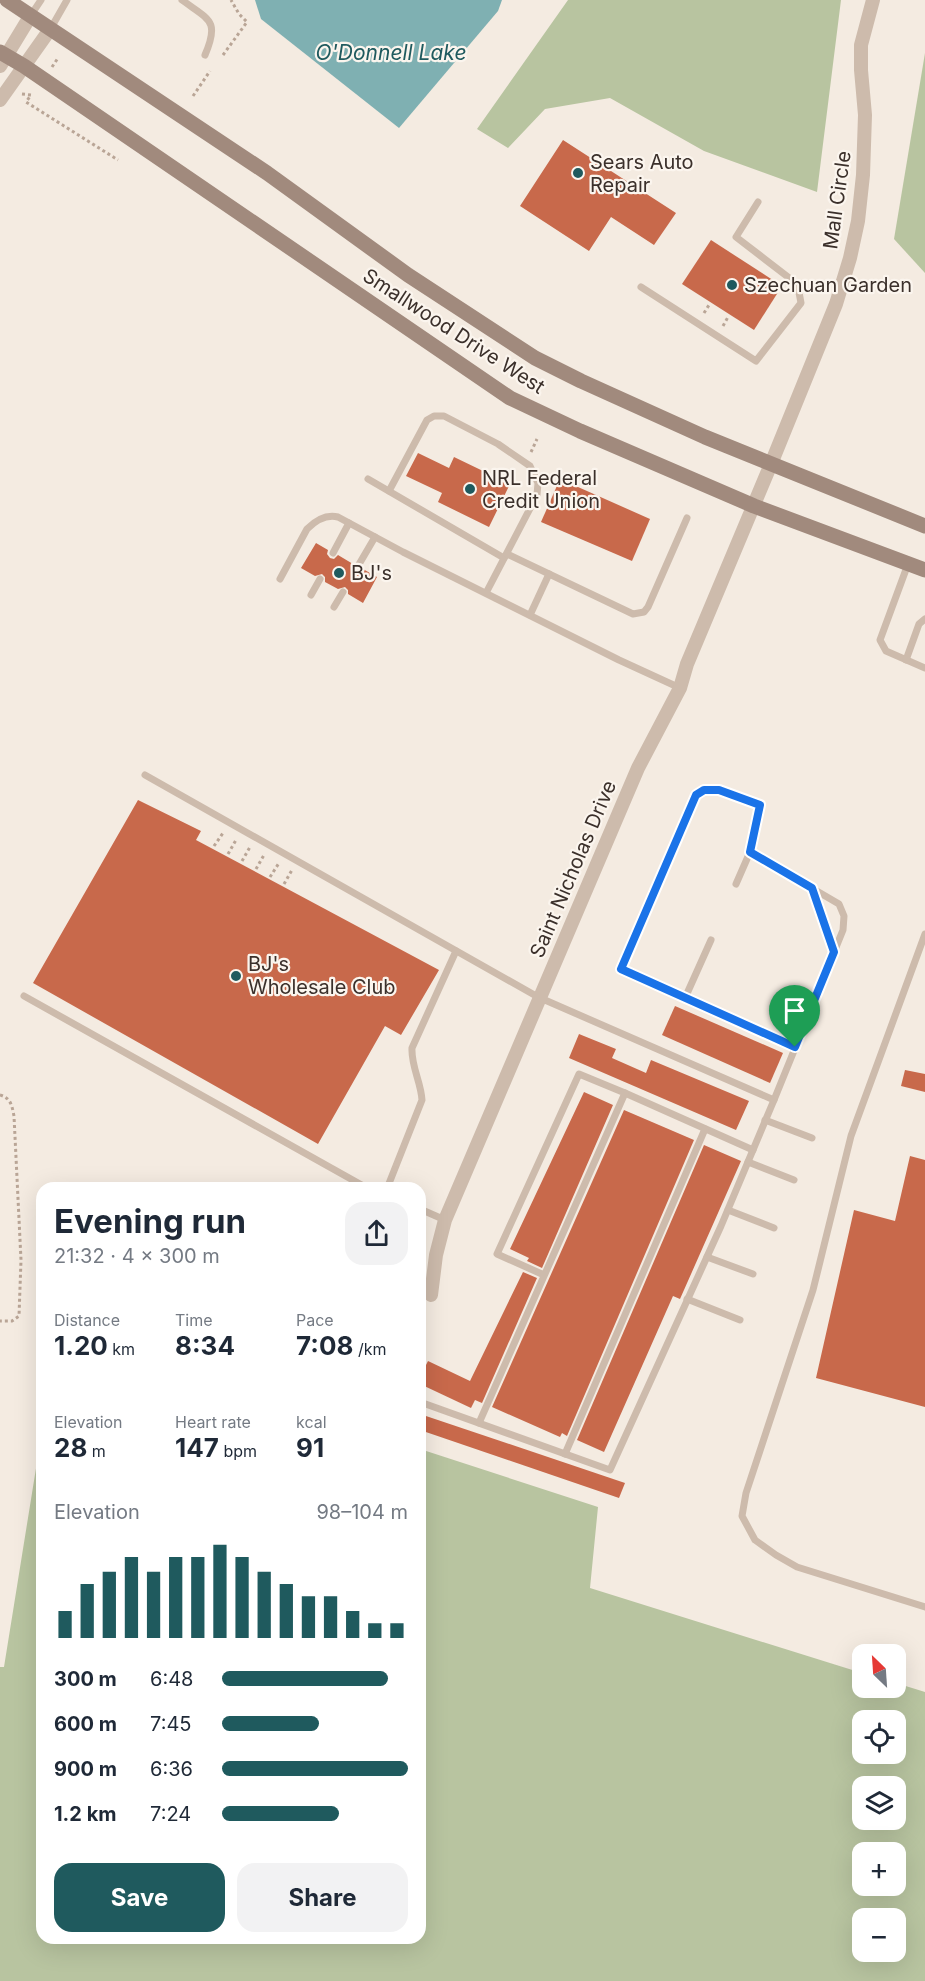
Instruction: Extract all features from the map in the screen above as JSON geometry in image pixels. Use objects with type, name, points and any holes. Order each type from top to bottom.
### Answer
[{"type":"main road","name":"Smallwood Drive West","points":[[6,0],[257,166],[408,275],[535,358],[705,437],[925,526]]},
{"type":"main road","name":"Smallwood Drive West","points":[[2,58],[24,66],[510,398],[580,431],[754,506],[925,570]]},
{"type":"street","name":"Mall Circle","points":[[771,464],[836,304],[858,220],[863,175],[865,115],[861,45],[873,0]]},
{"type":"street","points":[[2,58],[31,15]]},
{"type":"street","points":[[0,100],[51,28]]},
{"type":"street","name":"Saint Nicholas Drive","points":[[431,1295],[436,1256],[445,1220],[538,997],[638,768],[680,688],[687,664],[771,464]]},
{"type":"lane","points":[[31,15],[40,0]]},
{"type":"lane","points":[[51,28],[67,0]]},
{"type":"lane","points":[[182,0],[209,20],[213,27],[213,37],[205,55]]},
{"type":"lane","points":[[641,287],[756,362],[801,303],[798,288],[783,272],[736,237],[758,202]]},
{"type":"lane","points":[[389,491],[427,420],[434,416],[444,416],[498,444],[530,466],[538,483],[537,495],[486,593]]},
{"type":"lane","points":[[368,479],[506,556],[633,614],[644,612],[648,607],[687,518]]},
{"type":"lane","points":[[280,579],[301,539],[313,523],[332,516],[619,660],[680,688]]},
{"type":"lane","points":[[333,553],[349,523]]},
{"type":"lane","points":[[358,566],[375,537]]},
{"type":"lane","points":[[908,564],[880,640],[886,651],[925,668]]},
{"type":"lane","points":[[530,615],[549,574]]},
{"type":"lane","points":[[311,595],[320,579]]},
{"type":"lane","points":[[334,607],[343,592]]},
{"type":"lane","points":[[906,660],[919,624],[925,619]]},
{"type":"lane","points":[[145,775],[538,997],[774,1100]]},
{"type":"lane","points":[[735,884],[750,852],[760,805],[719,790],[704,790],[696,795],[621,969],[795,1047]]},
{"type":"lane","points":[[426,1404],[610,1470],[728,1210],[843,930],[844,916],[839,904],[750,852]]},
{"type":"lane","points":[[812,888],[834,952]]},
{"type":"lane","points":[[925,934],[851,1136],[813,1290],[746,1493],[742,1516],[755,1540],[797,1568],[925,1607]]},
{"type":"lane","points":[[685,998],[711,940]]},
{"type":"lane","points":[[388,1182],[422,1100],[422,1088],[411,1057],[412,1048],[456,951]]},
{"type":"lane","points":[[24,996],[356,1182]]},
{"type":"lane","points":[[544,1275],[497,1254],[579,1074],[753,1149]]},
{"type":"lane","points":[[479,1423],[625,1093]]},
{"type":"lane","points":[[765,1120],[812,1138]]},
{"type":"lane","points":[[565,1454],[705,1129]]},
{"type":"lane","points":[[748,1162],[794,1180]]},
{"type":"lane","points":[[728,1210],[774,1228]]},
{"type":"lane","points":[[426,1212],[445,1220]]},
{"type":"lane","points":[[707,1257],[753,1274]]},
{"type":"lane","points":[[687,1299],[740,1320]]},
{"type":"path","points":[[223,55],[247,22],[231,0]]},
{"type":"path","points":[[51,69],[58,58]]},
{"type":"path","points":[[192,96],[210,71]]},
{"type":"path","points":[[15,93],[31,94],[26,102],[118,160]]},
{"type":"path","points":[[529,456],[537,439]]},
{"type":"path","points":[[214,846],[230,822]]},
{"type":"path","points":[[228,854],[242,829]]},
{"type":"path","points":[[242,861],[256,837]]},
{"type":"path","points":[[0,1095],[6,1097],[12,1104],[14,1116],[21,1260],[19,1316],[12,1321],[0,1321]]},
{"type":"green space","points":[[568,0],[841,0],[817,192],[704,151],[610,98],[545,109],[508,148],[477,129]]},
{"type":"green space","points":[[925,53],[925,273],[894,239]]},
{"type":"green space","points":[[426,1451],[598,1507],[590,1588],[852,1670],[852,1698],[906,1698],[906,1686],[925,1692],[925,1981],[0,1981],[0,1667],[4,1667],[36,1468],[36,1944],[426,1944]]},
{"type":"water","name":"O'Donnell Lake","points":[[255,0],[502,0],[498,11],[399,128],[261,19]]},
{"type":"building","name":"Sears Auto Repair","points":[[563,140],[676,213],[654,245],[611,217],[589,251],[520,206]]},
{"type":"building","name":"Szechuan Garden","points":[[711,240],[782,286],[754,330],[682,284]]},
{"type":"building","name":"NRL Federal Credit Union","points":[[418,453],[449,468],[454,457],[510,484],[489,527],[438,502],[442,493],[406,476]]},
{"type":"building","points":[[560,479],[650,519],[632,561],[541,522]]},
{"type":"building","name":"BJ's","points":[[316,543],[328,550],[327,554],[330,558],[334,559],[338,555],[353,564],[356,571],[363,569],[377,577],[363,603],[348,594],[345,587],[338,589],[325,582],[322,574],[315,576],[301,568]]},
{"type":"building","name":"BJ's Wholesale Club","points":[[138,800],[201,831],[196,840],[439,970],[401,1035],[385,1026],[318,1144],[33,983]]},
{"type":"building","points":[[675,1006],[783,1053],[770,1083],[662,1035]]},
{"type":"building","points":[[579,1034],[616,1049],[612,1058],[646,1073],[651,1060],[749,1101],[736,1130],[569,1058]]},
{"type":"building","points":[[905,1070],[925,1074],[925,1092],[901,1086]]},
{"type":"building","points":[[584,1092],[613,1105],[542,1268],[527,1261],[529,1258],[510,1249]]},
{"type":"building","points":[[624,1110],[694,1140],[567,1436],[562,1433],[560,1437],[492,1407]]},
{"type":"building","points":[[704,1145],[741,1161],[680,1299],[673,1296],[604,1452],[577,1440]]},
{"type":"building","points":[[910,1156],[925,1160],[925,1407],[816,1378],[854,1210],[895,1221]]},
{"type":"building","points":[[523,1272],[537,1278],[482,1403],[475,1400],[471,1408],[426,1387],[426,1365],[428,1361],[470,1381]]},
{"type":"building","points":[[426,1416],[625,1483],[619,1498],[426,1432]]},
{"type":"place","name":"Sears Auto Repair","points":[[578,173]]},
{"type":"place","name":"Szechuan Garden","points":[[732,285]]},
{"type":"place","name":"NRL Federal Credit Union","points":[[470,489]]},
{"type":"place","name":"BJ's","points":[[339,573]]},
{"type":"place","name":"BJ's Wholesale Club","points":[[236,976]]},
{"type":"route","points":[[704,790],[719,790],[760,805],[750,852],[812,888],[834,952],[795,1047],[621,969],[696,795],[704,790]]}]
